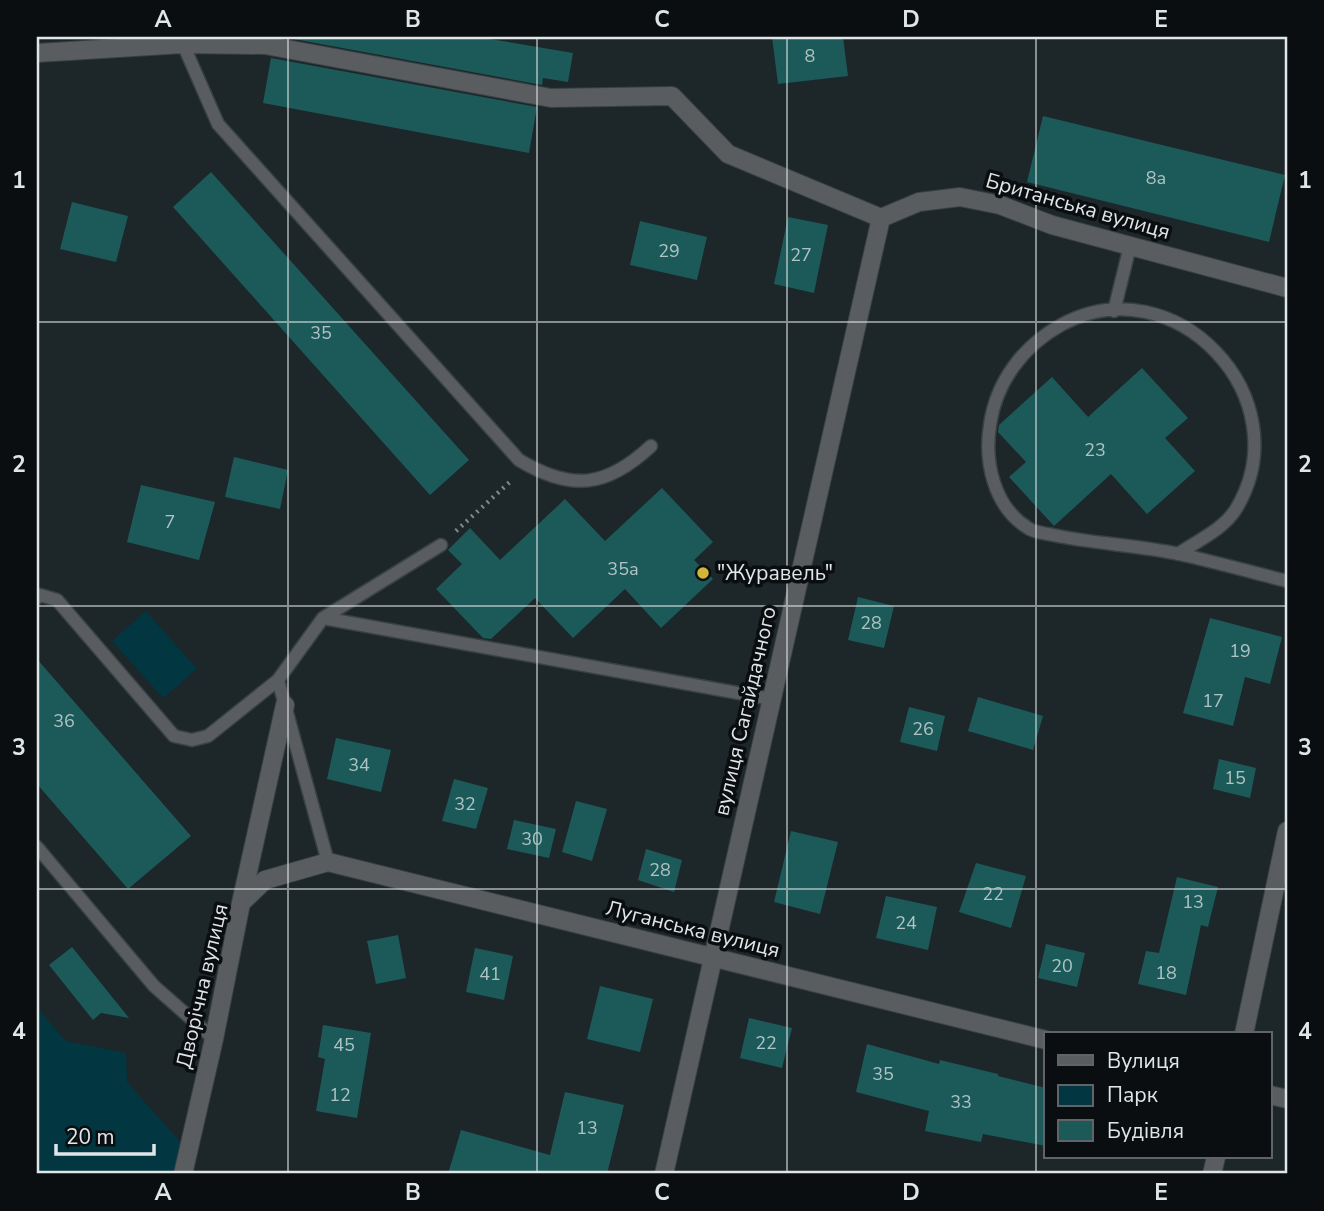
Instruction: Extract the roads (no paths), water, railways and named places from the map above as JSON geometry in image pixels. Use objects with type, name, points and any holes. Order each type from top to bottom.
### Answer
[{"type":"street","points":[[37,53],[183,40],[265,45],[551,98],[672,96],[729,154],[881,218]]},
{"type":"street","name":"Британська вулиця","points":[[881,218],[919,202],[960,197],[1000,205],[1052,225],[1287,288]]},
{"type":"street","name":"вулиця Сагайдачного","points":[[664,1174],[881,218]]},
{"type":"street","points":[[241,903],[285,705]]},
{"type":"street","points":[[1244,1032],[1287,831]]},
{"type":"street","name":"Луганська вулиця","points":[[328,862],[1044,1040]]},
{"type":"street","name":"Дворічна вулиця","points":[[183,1174],[241,903],[265,880],[328,862]]},
{"type":"lane","points":[[183,40],[218,124],[519,460],[545,475],[574,481],[603,478],[630,466],[651,446]]},
{"type":"lane","points":[[1114,311],[1130,246]]},
{"type":"lane","points":[[1178,554],[1224,523],[1236,511],[1247,487],[1253,462],[1254,436],[1250,410],[1241,385],[1227,363],[1210,344],[1189,329],[1165,318],[1140,312],[1114,311],[1088,315],[1064,324],[1041,337],[1022,355],[1006,376],[989,425],[988,451],[992,477],[1001,501],[1018,521],[1031,530],[1066,538],[1178,554],[1287,581]]},
{"type":"lane","points":[[37,598],[40,596],[57,600],[174,736],[192,740],[208,736],[278,680],[323,618],[441,545]]},
{"type":"lane","points":[[323,618],[771,699]]},
{"type":"lane","points":[[278,680],[328,862]]},
{"type":"lane","points":[[37,847],[154,986],[214,1039]]},
{"type":"place","name":"\"Журавель\"","points":[[703,573]]}]
